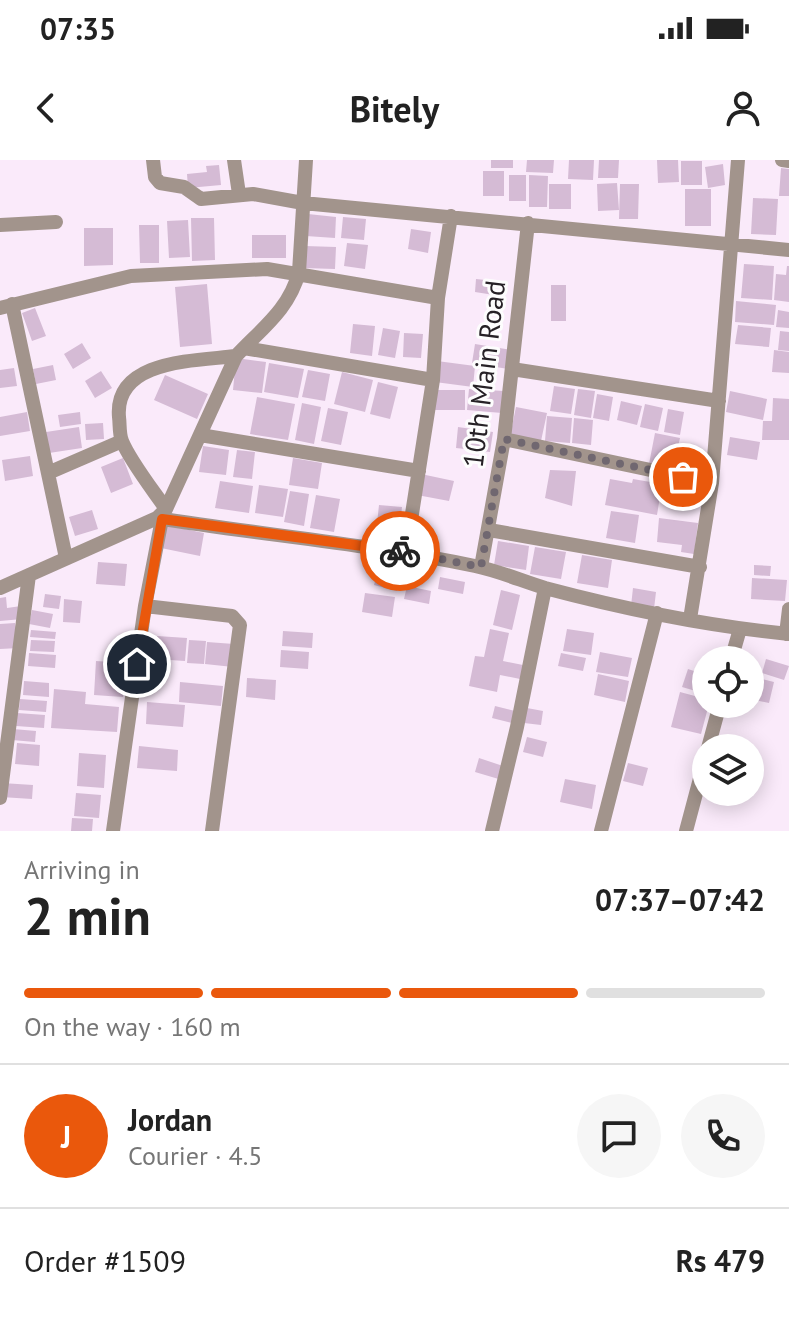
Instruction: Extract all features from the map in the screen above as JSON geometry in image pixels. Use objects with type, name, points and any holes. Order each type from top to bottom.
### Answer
[{"type":"street","points":[[153,160],[155,177],[160,183],[184,187],[201,199],[253,194],[303,203],[789,250]]},
{"type":"street","points":[[234,160],[239,194]]},
{"type":"street","points":[[113,831],[145,606],[162,515],[240,352],[253,342],[285,305],[299,272],[306,160]]},
{"type":"street","points":[[690,619],[712,483],[738,160]]},
{"type":"street","points":[[782,160],[789,161]]},
{"type":"street","points":[[406,552],[433,380],[438,298],[451,216]]},
{"type":"street","points":[[0,225],[56,222]]},
{"type":"street","name":"10th Main Road","points":[[481,567],[504,439],[528,223]]},
{"type":"street","points":[[66,558],[6,306],[131,276],[267,269],[438,298]]},
{"type":"street","points":[[162,515],[122,441],[118,411],[122,395],[131,381],[144,373],[168,364],[240,352],[433,380]]},
{"type":"street","points":[[512,369],[719,401]]},
{"type":"street","points":[[200,435],[419,471]]},
{"type":"street","points":[[504,439],[712,483]]},
{"type":"street","points":[[48,473],[122,441]]},
{"type":"street","points":[[0,588],[162,515],[406,552],[481,567],[545,588],[740,629],[788,634],[789,609]]},
{"type":"street","points":[[489,530],[700,567]]},
{"type":"street","points":[[0,798],[29,575]]},
{"type":"street","points":[[492,831],[545,588]]},
{"type":"street","points":[[145,606],[232,616],[240,625],[212,831]]},
{"type":"street","points":[[601,831],[657,613]]},
{"type":"street","points":[[735,646],[740,629]]},
{"type":"street","points":[[686,831],[693,806]]},
{"type":"building","points":[[491,160],[513,160],[513,168],[491,168]]},
{"type":"building","points":[[527,160],[554,160],[553,173],[526,172]]},
{"type":"building","points":[[569,160],[594,160],[593,180],[568,179]]},
{"type":"building","points":[[599,160],[619,160],[618,178],[598,178]]},
{"type":"building","points":[[657,160],[678,160],[679,182],[658,183]]},
{"type":"building","points":[[681,161],[702,161],[702,185],[681,185]]},
{"type":"building","points":[[723,164],[725,185],[708,188],[705,167]]},
{"type":"building","points":[[219,165],[221,185],[188,188],[187,174],[207,172],[206,166]]},
{"type":"building","points":[[781,168],[789,169],[789,196],[779,196]]},
{"type":"building","points":[[483,171],[504,171],[504,196],[483,196]]},
{"type":"building","points":[[509,175],[526,175],[526,201],[509,201]]},
{"type":"building","points":[[529,175],[548,176],[547,207],[529,207]]},
{"type":"building","points":[[617,183],[619,210],[598,211],[597,184]]},
{"type":"building","points":[[549,184],[571,184],[571,209],[549,209]]},
{"type":"building","points":[[620,184],[639,184],[638,219],[619,219]]},
{"type":"building","points":[[685,189],[711,189],[711,226],[685,226]]},
{"type":"building","points":[[753,198],[778,199],[776,235],[751,234]]},
{"type":"building","points":[[308,214],[336,217],[335,238],[306,236]]},
{"type":"building","points":[[343,217],[366,219],[364,240],[341,238]]},
{"type":"building","points":[[191,218],[214,218],[215,260],[192,261]]},
{"type":"building","points":[[188,220],[190,257],[169,258],[167,221]]},
{"type":"building","points":[[139,225],[159,225],[159,263],[140,263]]},
{"type":"building","points":[[84,228],[113,228],[113,265],[84,266]]},
{"type":"building","points":[[411,229],[431,232],[428,253],[408,249]]},
{"type":"building","points":[[252,235],[286,235],[286,258],[252,258]]},
{"type":"building","points":[[347,243],[368,245],[365,269],[344,266]]},
{"type":"building","points":[[305,246],[336,247],[335,269],[304,268]]},
{"type":"building","points":[[744,264],[774,266],[772,300],[741,298]]},
{"type":"building","points":[[787,266],[789,302],[774,300],[776,274],[786,275]]},
{"type":"building","points":[[476,279],[495,281],[494,295],[475,292]]},
{"type":"building","points":[[207,284],[212,344],[180,347],[175,287]]},
{"type":"building","points":[[551,285],[566,285],[566,321],[551,321]]},
{"type":"building","points":[[736,301],[776,305],[774,325],[735,322]]},
{"type":"building","points":[[35,308],[46,336],[32,341],[22,313]]},
{"type":"building","points":[[778,310],[789,312],[789,328],[776,327]]},
{"type":"building","points":[[353,324],[375,326],[372,356],[350,353]]},
{"type":"building","points":[[738,325],[771,328],[769,347],[735,344]]},
{"type":"building","points":[[383,328],[400,331],[395,358],[378,355]]},
{"type":"building","points":[[780,331],[789,332],[789,351],[778,350]]},
{"type":"building","points":[[404,333],[423,334],[421,358],[403,357]]},
{"type":"building","points":[[82,343],[91,358],[73,369],[64,354]]},
{"type":"building","points":[[475,344],[511,350],[508,369],[472,363]]},
{"type":"building","points":[[774,350],[789,352],[789,373],[772,372]]},
{"type":"building","points":[[236,358],[266,362],[262,393],[233,390]]},
{"type":"building","points":[[437,361],[475,366],[473,387],[435,382]]},
{"type":"building","points":[[269,363],[304,369],[298,398],[264,392]]},
{"type":"building","points":[[53,365],[56,380],[36,384],[33,369]]},
{"type":"building","points":[[14,368],[17,386],[0,388],[0,370]]},
{"type":"building","points":[[308,370],[330,374],[325,401],[302,397]]},
{"type":"building","points":[[101,371],[112,388],[95,398],[85,381]]},
{"type":"building","points":[[342,372],[373,380],[365,412],[334,404]]},
{"type":"building","points":[[165,375],[208,394],[197,419],[154,400]]},
{"type":"building","points":[[378,382],[398,387],[390,419],[370,414]]},
{"type":"building","points":[[554,386],[575,389],[571,414],[550,411]]},
{"type":"building","points":[[469,389],[504,391],[502,413],[467,410]]},
{"type":"building","points":[[578,389],[595,391],[591,418],[574,415]]},
{"type":"building","points":[[434,390],[465,390],[465,410],[434,410]]},
{"type":"building","points":[[730,391],[767,399],[763,420],[726,412]]},
{"type":"building","points":[[597,394],[613,397],[609,421],[593,418]]},
{"type":"building","points":[[257,397],[295,404],[288,440],[250,434]]},
{"type":"building","points":[[773,398],[789,399],[789,440],[762,440],[763,421],[772,421]]},
{"type":"building","points":[[621,401],[642,406],[637,425],[617,420]]},
{"type":"building","points":[[302,403],[321,407],[314,444],[295,440]]},
{"type":"building","points":[[645,404],[663,408],[658,431],[640,427]]},
{"type":"building","points":[[516,407],[547,413],[541,441],[510,436]]},
{"type":"building","points":[[328,408],[348,412],[341,445],[321,441]]},
{"type":"building","points":[[668,409],[684,412],[680,435],[664,432]]},
{"type":"building","points":[[27,412],[30,431],[0,436],[0,417]]},
{"type":"building","points":[[80,412],[81,424],[60,427],[58,415]]},
{"type":"building","points":[[547,416],[572,418],[570,443],[545,441]]},
{"type":"building","points":[[574,418],[593,420],[591,445],[572,443]]},
{"type":"building","points":[[103,423],[104,439],[86,440],[85,424]]},
{"type":"building","points":[[79,427],[82,448],[49,453],[46,432]]},
{"type":"building","points":[[458,427],[493,432],[490,452],[456,448]]},
{"type":"building","points":[[655,433],[680,438],[673,469],[649,464]]},
{"type":"building","points":[[730,437],[760,442],[757,460],[727,455]]},
{"type":"building","points":[[203,446],[229,450],[226,475],[199,472]]},
{"type":"building","points":[[237,450],[255,452],[252,479],[233,477]]},
{"type":"building","points":[[30,456],[33,476],[5,481],[2,460]]},
{"type":"building","points":[[123,458],[133,484],[111,493],[101,467]]},
{"type":"building","points":[[293,458],[322,463],[318,489],[289,485]]},
{"type":"building","points":[[550,470],[576,471],[572,506],[545,498]]},
{"type":"building","points":[[421,474],[454,481],[449,501],[417,495]]},
{"type":"building","points":[[610,479],[662,484],[657,515],[605,505]]},
{"type":"building","points":[[220,481],[253,486],[249,513],[215,508]]},
{"type":"building","points":[[259,485],[288,489],[283,517],[255,513]]},
{"type":"building","points":[[290,491],[309,494],[304,526],[284,522]]},
{"type":"building","points":[[316,495],[340,499],[334,532],[310,528]]},
{"type":"building","points":[[379,505],[402,507],[399,535],[376,533]]},
{"type":"building","points":[[92,510],[98,529],[75,536],[69,517]]},
{"type":"building","points":[[611,511],[639,515],[635,543],[606,538]]},
{"type":"building","points":[[659,518],[698,523],[694,554],[681,552],[682,545],[657,542]]},
{"type":"building","points":[[165,525],[204,533],[200,556],[161,548]]},
{"type":"building","points":[[498,541],[529,546],[526,570],[494,565]]},
{"type":"building","points":[[535,547],[566,552],[561,579],[530,574]]},
{"type":"building","points":[[582,555],[612,560],[608,588],[577,583]]},
{"type":"building","points":[[382,556],[405,562],[397,591],[374,585]]},
{"type":"building","points":[[98,562],[127,564],[125,586],[96,584]]},
{"type":"building","points":[[754,565],[771,566],[770,576],[754,575]]},
{"type":"building","points":[[440,577],[465,582],[463,594],[438,589]]},
{"type":"building","points":[[752,578],[787,580],[785,601],[751,599]]},
{"type":"building","points":[[407,586],[431,591],[429,604],[404,599]]},
{"type":"building","points":[[633,588],[656,592],[654,609],[631,606]]},
{"type":"building","points":[[501,590],[520,595],[512,630],[493,625]]},
{"type":"building","points":[[365,593],[395,597],[392,617],[362,612]]},
{"type":"building","points":[[45,594],[61,596],[59,609],[43,607]]},
{"type":"building","points":[[6,597],[7,608],[21,606],[22,619],[0,621],[0,598]]},
{"type":"building","points":[[64,599],[82,601],[80,623],[63,622]]},
{"type":"building","points":[[32,610],[53,614],[50,628],[29,624]]},
{"type":"building","points":[[15,623],[19,648],[0,649],[0,624]]},
{"type":"building","points":[[490,629],[509,633],[503,661],[528,666],[525,680],[500,675],[497,692],[469,686],[475,656],[484,657]]},
{"type":"building","points":[[567,629],[594,633],[591,655],[563,651]]},
{"type":"building","points":[[31,630],[56,632],[55,639],[30,637]]},
{"type":"building","points":[[283,631],[313,633],[312,648],[282,646]]},
{"type":"building","points":[[157,636],[187,638],[185,661],[155,659]]},
{"type":"building","points":[[31,640],[55,641],[54,652],[30,651]]},
{"type":"building","points":[[189,640],[206,641],[204,664],[187,663]]},
{"type":"building","points":[[207,642],[234,644],[233,667],[205,664]]},
{"type":"building","points":[[281,650],[309,652],[308,669],[280,667]]},
{"type":"building","points":[[600,652],[632,658],[628,677],[596,672]]},
{"type":"building","points":[[29,653],[56,655],[55,668],[28,666]]},
{"type":"building","points":[[561,653],[586,658],[583,671],[558,666]]},
{"type":"building","points":[[766,659],[789,666],[784,680],[764,674]]},
{"type":"building","points":[[96,661],[126,663],[123,697],[94,695]]},
{"type":"building","points":[[688,669],[692,670],[692,690],[682,687]]},
{"type":"building","points":[[598,674],[629,681],[625,702],[594,695]]},
{"type":"building","points":[[247,678],[276,680],[275,700],[246,697]]},
{"type":"building","points":[[764,680],[774,682],[769,703],[764,702]]},
{"type":"building","points":[[24,681],[49,683],[49,697],[23,695]]},
{"type":"building","points":[[180,682],[223,686],[221,706],[179,702]]},
{"type":"building","points":[[54,689],[86,692],[85,704],[119,707],[117,732],[51,728]]},
{"type":"building","points":[[680,692],[692,695],[692,718],[705,718],[701,734],[671,727]]},
{"type":"building","points":[[20,699],[47,701],[46,712],[19,710]]},
{"type":"building","points":[[147,702],[185,705],[183,727],[146,724]]},
{"type":"building","points":[[495,706],[519,712],[516,724],[492,718]]},
{"type":"building","points":[[527,708],[543,711],[541,725],[524,723]]},
{"type":"building","points":[[17,713],[45,715],[44,728],[16,726]]},
{"type":"building","points":[[13,729],[36,731],[35,742],[12,740]]},
{"type":"building","points":[[527,737],[547,742],[543,757],[523,752]]},
{"type":"building","points":[[17,743],[40,745],[39,766],[15,764]]},
{"type":"building","points":[[139,746],[178,750],[177,771],[137,768]]},
{"type":"building","points":[[79,753],[106,755],[104,788],[77,786]]},
{"type":"building","points":[[479,758],[506,767],[502,780],[475,772]]},
{"type":"building","points":[[628,763],[648,768],[643,786],[623,781]]},
{"type":"building","points":[[565,779],[596,785],[592,809],[560,802]]},
{"type":"building","points":[[2,783],[33,785],[32,799],[1,797]]},
{"type":"building","points":[[76,793],[101,795],[99,818],[74,816]]},
{"type":"building","points":[[72,818],[93,819],[92,831],[71,831]]},
{"type":"way so far","points":[[400,551],[481,567],[504,439],[683,477]]},
{"type":"route","points":[[137,664],[162,519],[400,551]]}]
